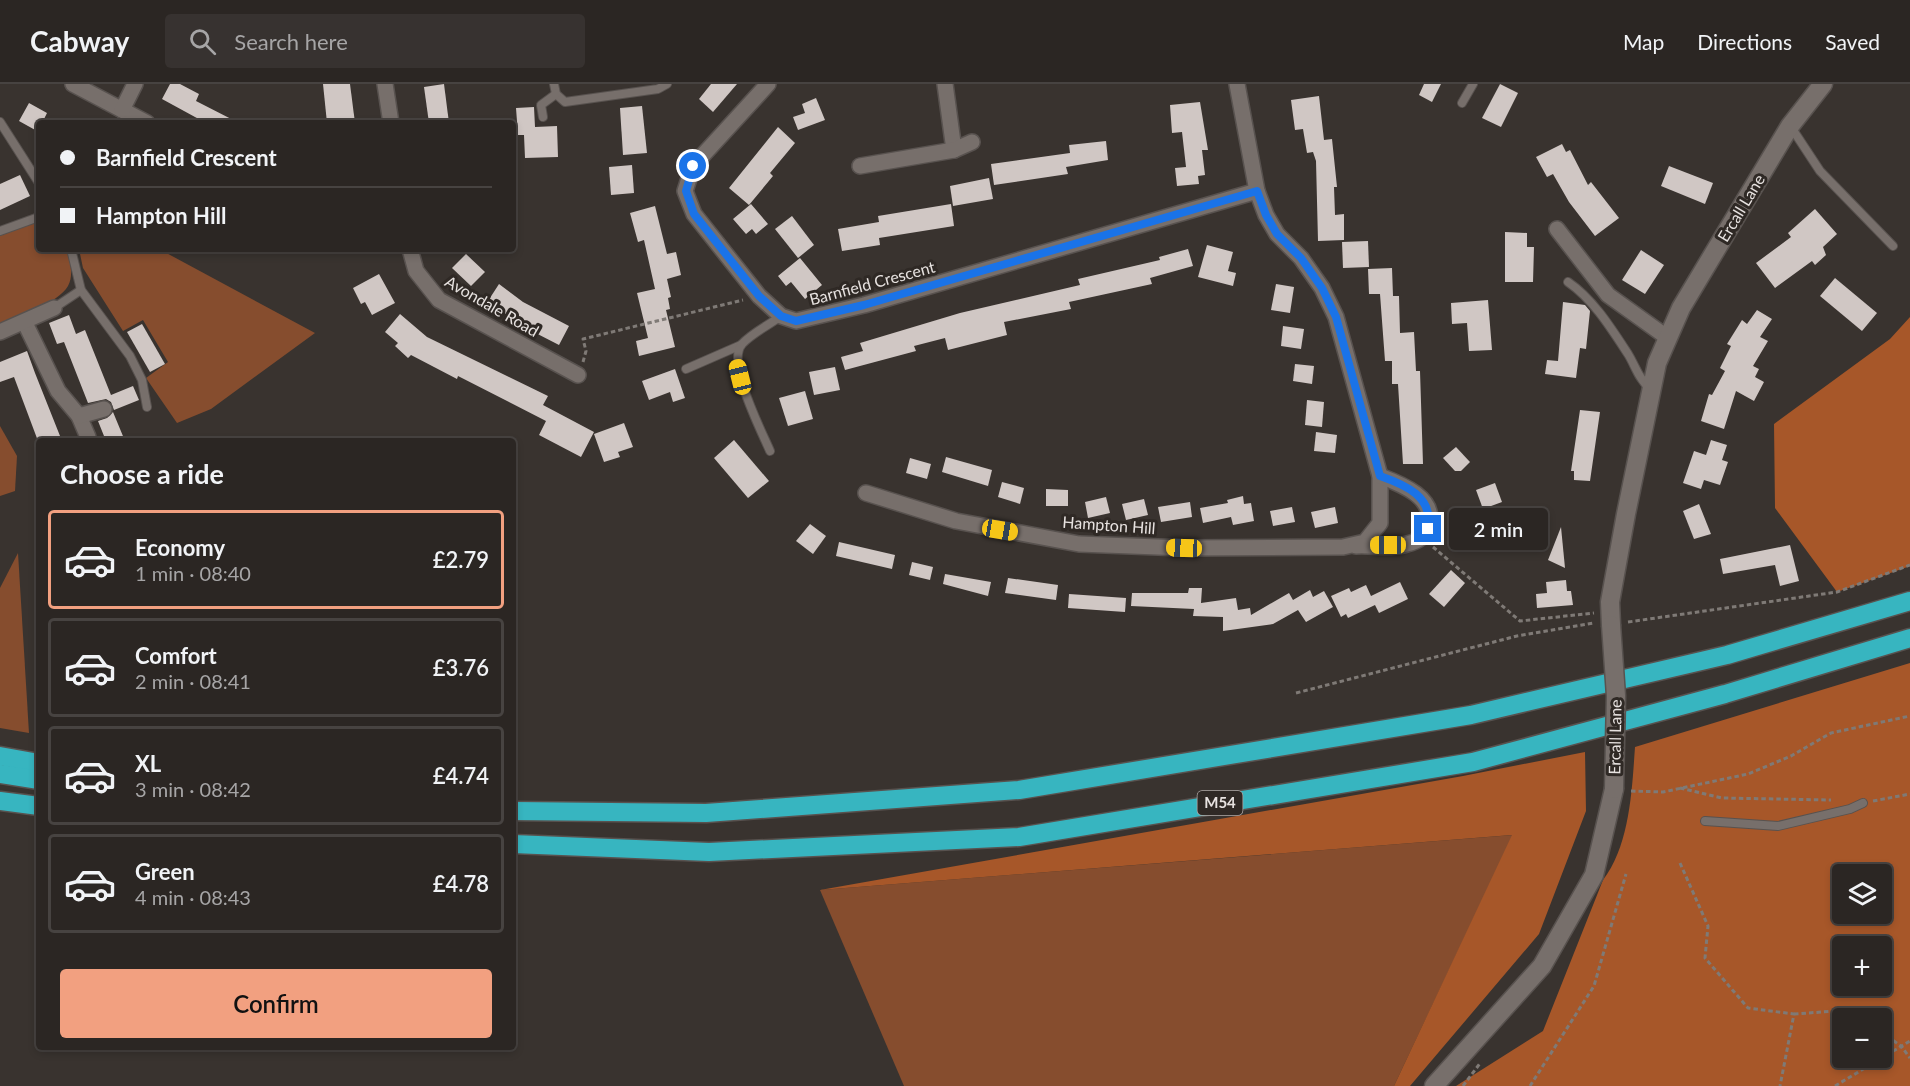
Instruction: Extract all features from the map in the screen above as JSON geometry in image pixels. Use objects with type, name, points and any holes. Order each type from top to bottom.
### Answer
[{"type":"highway","points":[[516,811],[706,813],[1018,790],[1472,716],[1727,655],[1910,601]]},
{"type":"highway","name":"M54","points":[[516,844],[709,852],[1019,837],[1473,762],[1725,694],[1910,638]]},
{"type":"highway","points":[[0,756],[36,762]]},
{"type":"highway","points":[[0,774],[36,780]]},
{"type":"highway","points":[[0,801],[36,806]]},
{"type":"street","points":[[73,84],[141,120]]},
{"type":"street","points":[[122,110],[135,84]]},
{"type":"street","points":[[385,84],[391,120]]},
{"type":"street","points":[[768,84],[693,166],[686,191],[694,214],[759,296],[781,316]]},
{"type":"street","points":[[945,84],[954,150]]},
{"type":"street","points":[[1237,84],[1257,191],[1266,215],[1277,234],[1301,258],[1322,288],[1336,317],[1380,476],[1380,523],[1365,542],[1354,546]]},
{"type":"street","name":"Ercall Lane","points":[[1434,1086],[1542,966],[1594,875],[1614,789],[1616,696],[1611,618],[1626,514],[1657,363],[1681,308],[1790,126],[1823,84]]},
{"type":"street","points":[[860,166],[954,150],[972,142]]},
{"type":"street","name":"Barnfield Crescent","points":[[781,316],[796,321],[811,319],[1257,191]]},
{"type":"street","points":[[1557,229],[1608,295],[1668,338]]},
{"type":"street","name":"Avondale Road","points":[[411,252],[416,271],[439,300],[578,375]]},
{"type":"street","points":[[0,332],[25,323],[54,308]]},
{"type":"street","points":[[25,323],[58,391],[79,416],[88,437]]},
{"type":"street","points":[[79,416],[104,409]]},
{"type":"street","points":[[1380,476],[1399,483],[1424,500],[1430,518],[1428,529],[1422,538]]},
{"type":"street","name":"Hampton Hill","points":[[866,493],[956,521],[1079,544],[1184,548],[1354,546],[1405,545],[1422,538]]},
{"type":"lane","points":[[554,84],[556,94],[564,102],[658,89],[668,84]]},
{"type":"lane","points":[[1462,103],[1473,84]]},
{"type":"lane","points":[[543,117],[541,105],[556,94]]},
{"type":"lane","points":[[0,122],[36,178]]},
{"type":"lane","points":[[1790,126],[1820,171],[1893,246]]},
{"type":"lane","points":[[0,231],[36,218]]},
{"type":"lane","points":[[72,252],[81,290],[130,356],[142,380],[147,407]]},
{"type":"lane","points":[[1568,282],[1587,298],[1629,356],[1638,378],[1651,390]]},
{"type":"lane","points":[[54,308],[81,290]]},
{"type":"lane","points":[[686,369],[741,345],[781,316]]},
{"type":"lane","points":[[741,345],[737,365],[740,377],[770,451]]},
{"type":"lane","points":[[1705,821],[1778,826],[1850,809],[1863,803]]},
{"type":"path","points":[[578,375],[586,351],[583,339],[759,296]]},
{"type":"path","points":[[1422,538],[1520,621],[1611,618]]},
{"type":"path","points":[[1296,693],[1517,636],[1588,622],[1837,592],[1910,565]]},
{"type":"path","points":[[1614,789],[1641,792],[1678,788],[1748,774],[1791,756],[1831,734],[1910,716]]},
{"type":"path","points":[[1678,788],[1722,798],[1819,799],[1863,803],[1910,795]]},
{"type":"path","points":[[1680,863],[1708,926],[1706,957],[1748,1008],[1794,1014],[1832,1011]]},
{"type":"path","points":[[1530,1086],[1594,986],[1626,874]]},
{"type":"path","points":[[1780,1086],[1794,1014]]},
{"type":"path","points":[[1892,1040],[1910,1058]]},
{"type":"path","points":[[1835,1086],[1910,1041]]},
{"type":"shaded area","points":[[36,222],[36,252],[68,252],[71,277],[68,286],[56,298],[27,314],[0,325],[0,235]]},
{"type":"shaded area","points":[[80,252],[165,252],[315,333],[211,409],[177,423],[146,378],[168,362],[143,320],[123,331],[83,268]]},
{"type":"shaded area","points":[[1910,317],[1910,566],[1837,592],[1775,508],[1774,424],[1890,339]]},
{"type":"shaded area","points":[[0,426],[17,456],[15,491],[0,496]]},
{"type":"shaded area","points":[[18,553],[29,733],[0,728],[0,588]]},
{"type":"shaded area","points":[[1910,663],[1910,1086],[1456,1086],[1543,1031],[1603,880],[1619,850],[1628,816],[1635,747]]},
{"type":"shaded area","points":[[1585,752],[1586,811],[1539,934],[1410,1086],[1394,1086],[1512,835],[820,890],[1463,776]]},
{"type":"shaded area","points":[[1513,835],[1394,1086],[904,1086],[820,890]]},
{"type":"building","points":[[170,84],[180,84],[199,94],[196,101],[233,120],[200,120],[162,99]]},
{"type":"building","points":[[323,84],[350,84],[355,120],[327,120]]},
{"type":"building","points":[[444,84],[449,120],[429,120],[424,87]]},
{"type":"building","points":[[711,84],[737,84],[713,112],[699,99]]},
{"type":"building","points":[[1424,84],[1441,84],[1432,102],[1419,95]]},
{"type":"building","points":[[1500,84],[1518,93],[1501,127],[1482,118]]},
{"type":"building","points":[[1319,96],[1324,140],[1332,139],[1337,187],[1334,187],[1335,215],[1344,214],[1344,240],[1318,241],[1316,161],[1313,152],[1307,153],[1303,129],[1295,130],[1291,100]]},
{"type":"building","points":[[816,98],[825,120],[798,130],[793,117],[805,113],[802,104]]},
{"type":"building","points":[[1200,102],[1208,150],[1202,150],[1205,175],[1198,176],[1199,184],[1177,186],[1175,168],[1186,167],[1182,132],[1172,133],[1170,105]]},
{"type":"building","points":[[29,103],[47,113],[44,120],[36,120],[36,130],[19,121]]},
{"type":"building","points":[[642,106],[647,153],[623,155],[620,108]]},
{"type":"building","points":[[534,107],[535,127],[557,126],[558,157],[525,158],[524,135],[518,135],[516,108]]},
{"type":"building","points":[[778,127],[795,143],[770,173],[773,176],[749,205],[729,188]]},
{"type":"building","points":[[1106,141],[1108,160],[1066,167],[1068,174],[994,185],[991,164],[1070,153],[1069,145]]},
{"type":"building","points":[[1562,144],[1566,152],[1570,150],[1588,185],[1591,182],[1619,218],[1595,236],[1569,202],[1553,174],[1547,177],[1536,157]]},
{"type":"building","points":[[632,165],[634,193],[611,195],[609,167]]},
{"type":"building","points":[[1669,166],[1713,183],[1705,204],[1661,186]]},
{"type":"building","points":[[20,175],[30,196],[0,210],[0,184]]},
{"type":"building","points":[[989,178],[993,199],[953,206],[950,186]]},
{"type":"building","points":[[751,204],[768,224],[756,234],[752,229],[746,234],[733,219]]},
{"type":"building","points":[[951,204],[954,226],[879,238],[880,245],[842,251],[838,229],[879,222],[878,216]]},
{"type":"building","points":[[655,206],[667,254],[676,252],[681,275],[667,279],[671,297],[668,298],[670,309],[666,310],[675,347],[639,356],[636,341],[648,338],[637,293],[655,289],[644,240],[638,242],[630,213]]},
{"type":"building","points":[[1815,209],[1837,234],[1823,247],[1826,255],[1815,265],[1812,261],[1775,288],[1756,263],[1791,237],[1788,233]]},
{"type":"building","points":[[792,216],[814,245],[798,258],[775,229]]},
{"type":"building","points":[[1505,232],[1527,233],[1527,247],[1534,247],[1533,282],[1505,282]]},
{"type":"building","points":[[1368,241],[1369,267],[1343,268],[1342,242]]},
{"type":"building","points":[[1207,245],[1233,252],[1228,271],[1236,273],[1233,286],[1198,277]]},
{"type":"building","points":[[1188,249],[1193,266],[1150,278],[1152,284],[1069,302],[1071,309],[1004,322],[1007,335],[948,350],[945,338],[914,346],[916,351],[845,370],[841,357],[863,351],[860,343],[960,313],[1080,285],[1078,279],[1160,260],[1159,257]]},
{"type":"building","points":[[1641,250],[1664,265],[1645,294],[1622,280]]},
{"type":"building","points":[[466,254],[485,272],[471,286],[452,268]]},
{"type":"building","points":[[800,258],[822,285],[805,299],[791,282],[786,286],[778,276]]},
{"type":"building","points":[[1392,268],[1393,296],[1399,296],[1400,333],[1414,332],[1416,371],[1420,371],[1423,464],[1403,464],[1398,384],[1392,384],[1392,361],[1385,361],[1380,294],[1369,294],[1368,269]]},
{"type":"building","points":[[379,274],[395,303],[372,315],[365,302],[361,304],[353,288]]},
{"type":"building","points":[[1835,278],[1877,313],[1862,331],[1820,296]]},
{"type":"building","points":[[499,284],[523,302],[569,326],[559,345],[522,326],[488,301]]},
{"type":"building","points":[[1276,284],[1294,287],[1290,313],[1271,310]]},
{"type":"building","points":[[1488,300],[1492,350],[1469,351],[1467,323],[1452,324],[1451,303]]},
{"type":"building","points":[[1563,302],[1585,305],[1590,311],[1586,349],[1580,348],[1576,378],[1545,374],[1547,360],[1558,361]]},
{"type":"building","points":[[1757,310],[1772,319],[1760,337],[1768,341],[1753,366],[1759,369],[1755,377],[1764,382],[1754,401],[1736,391],[1724,429],[1701,421],[1709,394],[1712,395],[1725,371],[1720,368],[1731,346],[1727,344],[1742,320],[1747,324]]},
{"type":"building","points":[[400,314],[427,337],[548,396],[543,405],[594,432],[581,457],[539,435],[546,421],[458,376],[457,379],[411,355],[408,358],[395,346],[398,343],[385,332]]},
{"type":"building","points":[[69,315],[76,334],[85,330],[111,395],[133,386],[139,400],[114,410],[111,402],[106,399],[88,403],[64,342],[57,344],[49,323]]},
{"type":"building","points":[[142,324],[165,364],[150,372],[127,332]]},
{"type":"building","points":[[1283,326],[1304,329],[1301,349],[1281,346]]},
{"type":"building","points":[[27,351],[61,438],[37,438],[14,377],[0,382],[0,362]]},
{"type":"building","points":[[1295,364],[1314,366],[1312,384],[1293,381]]},
{"type":"building","points":[[835,367],[840,390],[814,395],[809,372]]},
{"type":"building","points":[[675,369],[685,398],[673,402],[670,392],[649,400],[642,381]]},
{"type":"building","points":[[805,391],[813,419],[788,426],[779,398]]},
{"type":"building","points":[[1307,400],[1324,402],[1322,427],[1305,425]]},
{"type":"building","points":[[1580,410],[1600,412],[1590,481],[1574,480],[1574,471],[1571,471]]},
{"type":"building","points":[[113,412],[124,438],[105,438],[98,421],[107,418]]},
{"type":"building","points":[[624,423],[633,447],[618,452],[620,457],[604,462],[594,434]]},
{"type":"building","points":[[1316,432],[1337,435],[1335,453],[1314,451]]},
{"type":"building","points":[[734,440],[769,481],[748,498],[714,458]]},
{"type":"building","points":[[1711,440],[1727,445],[1722,460],[1728,462],[1720,485],[1704,480],[1701,489],[1683,483],[1694,451],[1706,455]]},
{"type":"building","points":[[1456,447],[1470,462],[1461,471],[1455,471],[1443,458]]},
{"type":"building","points":[[946,457],[992,470],[988,486],[942,472]]},
{"type":"building","points":[[910,458],[931,464],[927,479],[906,473]]},
{"type":"building","points":[[1002,482],[1024,488],[1020,504],[998,497]]},
{"type":"building","points":[[1495,483],[1502,502],[1483,509],[1476,490]]},
{"type":"building","points":[[1046,489],[1068,490],[1068,506],[1046,506]]},
{"type":"building","points":[[1243,496],[1244,504],[1251,503],[1254,521],[1233,525],[1231,517],[1203,523],[1200,508],[1228,503],[1227,500]]},
{"type":"building","points":[[1106,497],[1110,513],[1088,518],[1085,502]]},
{"type":"building","points":[[1144,499],[1148,515],[1126,520],[1122,504]]},
{"type":"building","points":[[1190,502],[1192,517],[1161,522],[1158,507]]},
{"type":"building","points":[[1699,504],[1711,534],[1694,539],[1683,511]]},
{"type":"building","points":[[1292,507],[1295,522],[1273,526],[1270,511]]},
{"type":"building","points":[[1335,507],[1338,523],[1315,528],[1311,512]]},
{"type":"building","points":[[810,524],[826,536],[813,554],[796,541]]},
{"type":"building","points":[[1561,527],[1565,568],[1548,560]]},
{"type":"building","points":[[839,542],[895,555],[892,569],[836,556]]},
{"type":"building","points":[[1790,545],[1799,581],[1780,586],[1775,565],[1723,574],[1720,559]]},
{"type":"building","points":[[912,562],[933,567],[930,580],[909,575]]},
{"type":"building","points":[[1451,570],[1465,583],[1444,607],[1429,594]]},
{"type":"building","points":[[945,574],[991,582],[988,596],[943,584]]},
{"type":"building","points":[[1008,578],[1058,585],[1056,600],[1005,593]]},
{"type":"building","points":[[1566,580],[1567,591],[1571,591],[1573,605],[1537,608],[1536,594],[1547,593],[1546,582]]},
{"type":"building","points":[[1400,582],[1408,599],[1379,613],[1375,605],[1348,618],[1346,614],[1341,617],[1331,596],[1349,588],[1351,592],[1366,585],[1371,596]]},
{"type":"building","points":[[1189,588],[1202,588],[1201,603],[1236,598],[1238,610],[1250,608],[1251,615],[1289,593],[1293,600],[1310,590],[1313,597],[1324,591],[1333,607],[1306,622],[1298,610],[1273,624],[1223,631],[1223,617],[1193,616],[1194,609],[1131,606],[1132,593],[1188,593]]},
{"type":"building","points":[[1069,594],[1126,598],[1125,612],[1068,608]]},
{"type":"route","points":[[693,166],[687,179],[686,191],[687,202],[694,214],[759,296],[781,316],[796,321],[864,305],[1257,191],[1266,215],[1277,234],[1301,258],[1322,288],[1336,317],[1370,448],[1380,476],[1399,483],[1424,500],[1429,508],[1428,529]]}]
